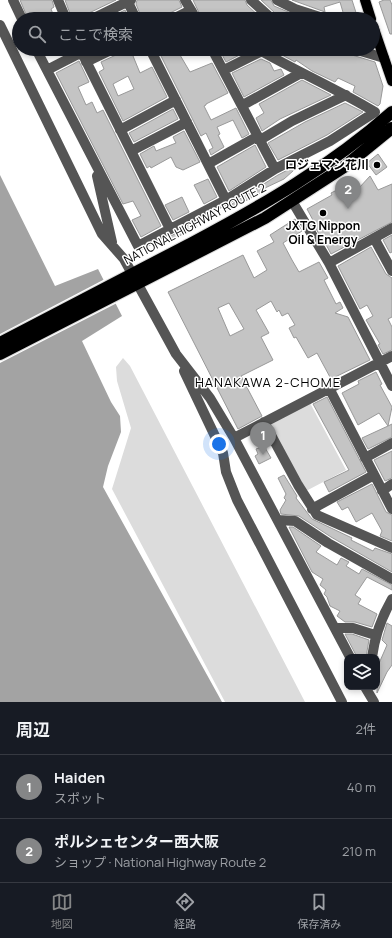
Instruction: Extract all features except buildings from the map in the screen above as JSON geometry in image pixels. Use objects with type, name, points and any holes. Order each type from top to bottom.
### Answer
[{"type":"highway","name":"NATIONAL HIGHWAY ROUTE 2","points":[[0,354],[131,281],[287,191],[345,151],[392,112]]},
{"type":"highway","name":"NATIONAL HIGHWAY ROUTE 2","points":[[0,343],[265,218],[344,168],[392,128]]},
{"type":"main road","points":[[365,0],[369,12]]},
{"type":"main road","points":[[380,46],[392,81]]},
{"type":"street","points":[[13,0],[19,12]]},
{"type":"street","points":[[185,0],[191,10],[187,12]]},
{"type":"street","points":[[251,0],[264,12]]},
{"type":"street","points":[[277,0],[304,12]]},
{"type":"street","points":[[60,1],[64,12]]},
{"type":"street","points":[[106,12],[129,1],[133,12]]},
{"type":"street","points":[[0,25],[12,50]]},
{"type":"street","points":[[15,56],[102,234],[112,244]]},
{"type":"street","points":[[40,56],[138,246],[226,200],[275,169],[330,141],[375,112],[346,94],[268,56]]},
{"type":"street","points":[[47,70],[71,56]]},
{"type":"street","points":[[84,56],[170,229]]},
{"type":"street","points":[[86,62],[98,56]]},
{"type":"street","points":[[154,56],[226,200]]},
{"type":"street","points":[[216,56],[243,105],[275,169]]},
{"type":"street","points":[[224,70],[252,56]]},
{"type":"street","points":[[377,56],[384,58]]},
{"type":"street","points":[[243,105],[301,73]]},
{"type":"street","points":[[208,164],[346,94]]},
{"type":"street","points":[[120,130],[176,100]]},
{"type":"street","points":[[131,151],[187,122]]},
{"type":"street","points":[[94,163],[112,244],[131,281],[176,354],[210,398],[234,438],[349,654]]},
{"type":"street","points":[[292,201],[329,262],[392,386]]},
{"type":"street","points":[[329,262],[392,228]]},
{"type":"street","points":[[374,238],[392,271]]},
{"type":"street","points":[[176,354],[223,453],[226,472],[237,500],[342,702]]},
{"type":"street","points":[[234,438],[392,356]]},
{"type":"street","points":[[329,388],[392,509]]},
{"type":"street","points":[[264,422],[298,485],[317,515],[392,548]]},
{"type":"street","points":[[365,458],[392,443]]},
{"type":"street","points":[[312,509],[374,475]]},
{"type":"street","points":[[382,491],[392,484]]},
{"type":"street","points":[[278,520],[295,522],[328,543],[392,579]]},
{"type":"street","points":[[372,654],[375,635],[388,617],[392,599]]},
{"type":"street","points":[[336,628],[352,628],[375,635]]},
{"type":"street","points":[[367,690],[374,702]]},
{"type":"shaded area","points":[[0,175],[55,286],[98,269],[122,316],[82,341],[111,402],[120,416],[121,432],[108,466],[103,487],[222,702],[0,702]]},
{"type":"shaded area","points":[[123,358],[130,366],[305,702],[225,702],[112,489],[131,428],[117,381],[116,367]]},
{"type":"shaded area","points":[[310,403],[346,470],[306,491],[270,424]]},
{"type":"pier","points":[[105,279],[117,303],[0,363],[0,334]]},
{"type":"place","name":"ロジェマン花川","points":[[377,165]]},
{"type":"place","name":"ポルシェセンター西大阪","points":[[348,209]]},
{"type":"place","name":"JXTG Nippon Oil & Energy","points":[[323,213]]},
{"type":"place","name":"Haiden","points":[[263,455]]},
{"type":"district","name":"HANAKAWA 2-CHOME","points":[[268,382]]}]
